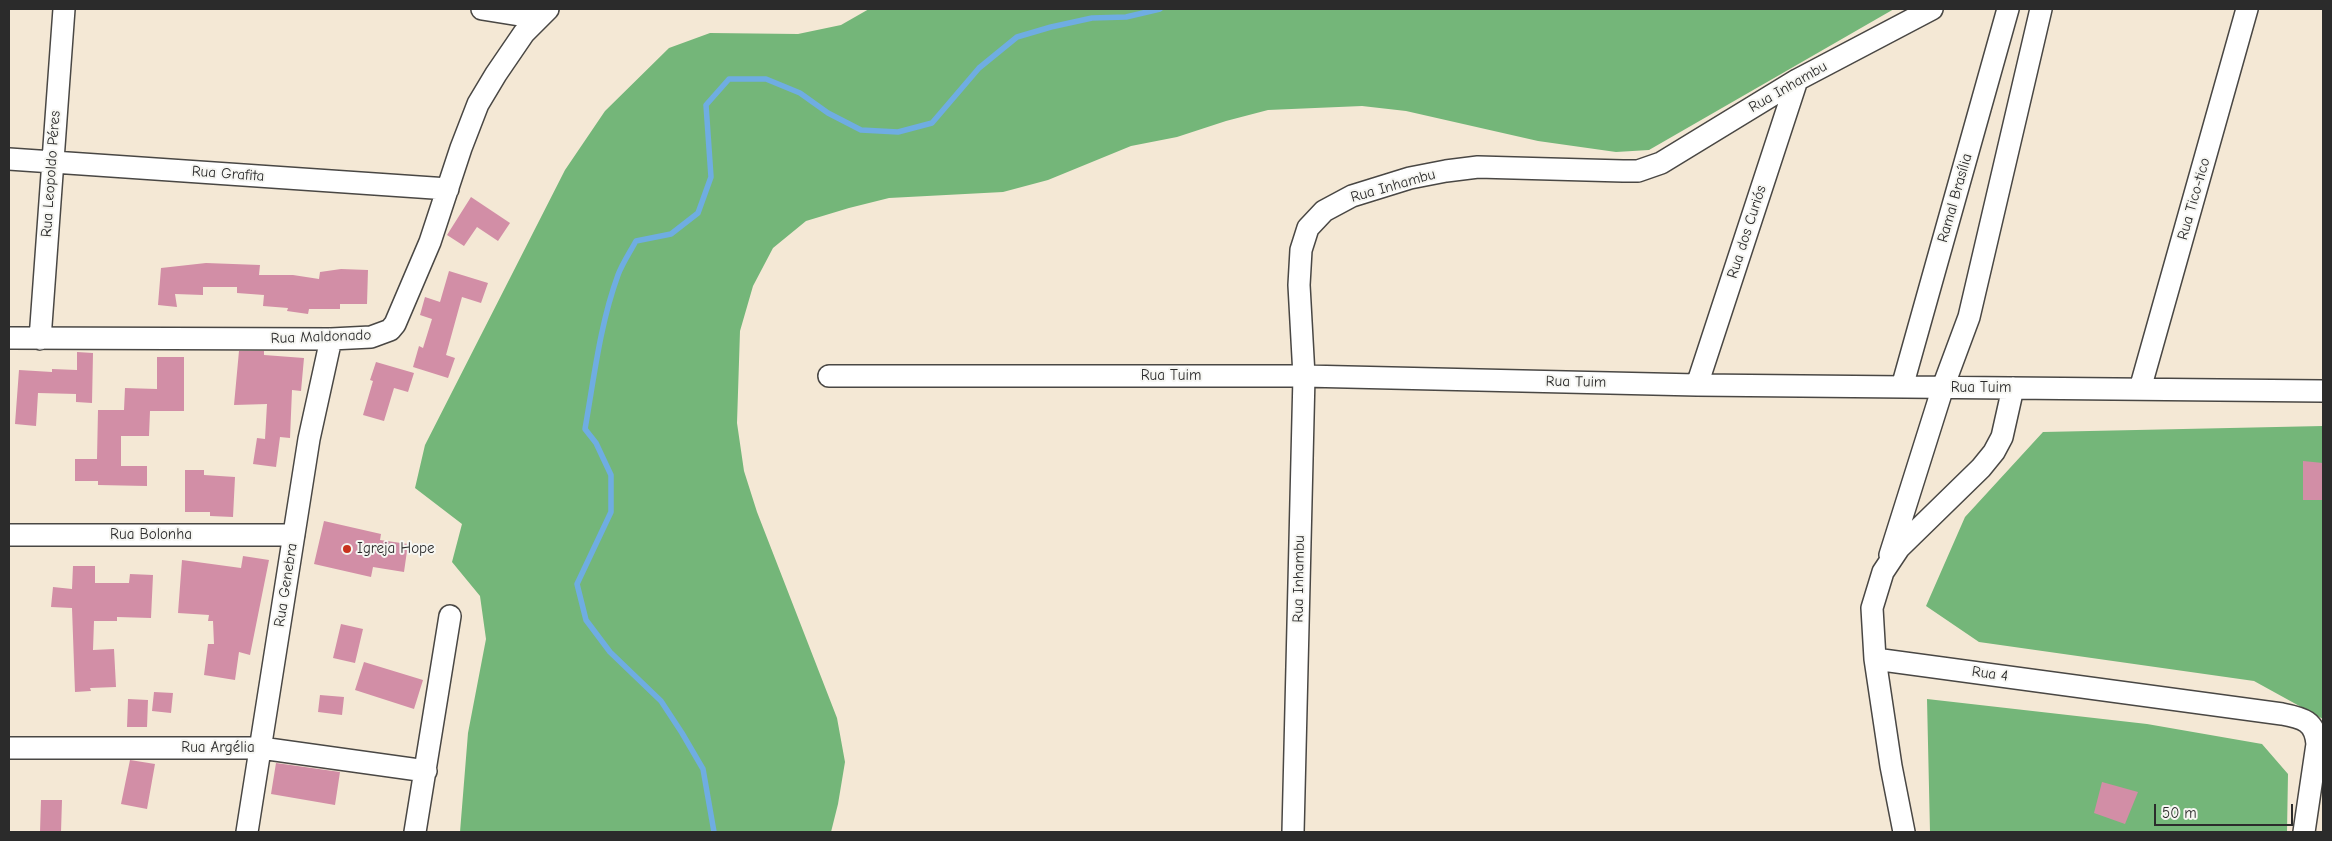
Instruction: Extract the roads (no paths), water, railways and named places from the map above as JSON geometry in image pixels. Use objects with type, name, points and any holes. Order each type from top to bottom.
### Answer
[{"type":"street","name":"Rua Leopoldo Péres","points":[[40,339],[64,9]]},
{"type":"street","points":[[482,9],[543,13]]},
{"type":"street","name":"Rua Inhambu","points":[[1294,832],[1304,376],[1299,285],[1301,250],[1305,236],[1314,220],[1336,204],[1352,196],[1410,178],[1446,171],[1478,167],[1623,171],[1644,169],[1661,163],[1712,134],[1796,80],[1932,9]]},
{"type":"street","name":"Ramal Brasília","points":[[1902,387],[2008,9]]},
{"type":"street","points":[[1904,832],[1891,766],[1875,659],[1872,608],[1943,387],[1969,317],[2041,9]]},
{"type":"street","name":"Rua Tico-tico","points":[[2140,389],[2247,9]]},
{"type":"street","name":"Rua Maldonado","points":[[9,338],[331,339],[371,337],[390,330],[395,324],[430,242],[478,104],[496,74],[543,13]]},
{"type":"street","name":"Rua dos Curiós","points":[[1697,385],[1796,80]]},
{"type":"street","name":"Rua Grafita","points":[[9,159],[448,189]]},
{"type":"street","name":"Rua Genebra","points":[[246,832],[261,748],[309,439],[331,339]]},
{"type":"street","name":"Rua Tuim","points":[[829,376],[1304,376],[1697,385],[2323,391]]},
{"type":"street","points":[[1888,561],[1981,468],[1994,452],[2002,437],[2013,388]]},
{"type":"street","name":"Rua Bolonha","points":[[9,535],[294,535]]},
{"type":"street","points":[[415,832],[450,616]]},
{"type":"street","name":"Rua 4","points":[[1875,659],[2282,714],[2307,721],[2316,732],[2317,744],[2304,832]]},
{"type":"street","name":"Rua Argélia","points":[[9,748],[261,748],[426,771]]},
{"type":"waterway","points":[[714,832],[703,769],[661,701],[610,652],[586,620],[577,584],[611,512],[611,475],[596,443],[585,429],[598,351],[612,294],[624,262],[636,241],[671,234],[698,213],[711,177],[706,105],[729,79],[766,79],[800,93],[828,113],[861,130],[898,132],[932,123],[979,68],[1017,37],[1092,18],[1126,17],[1160,9]]},
{"type":"place","name":"Igreja Hope","points":[[347,549]]}]
